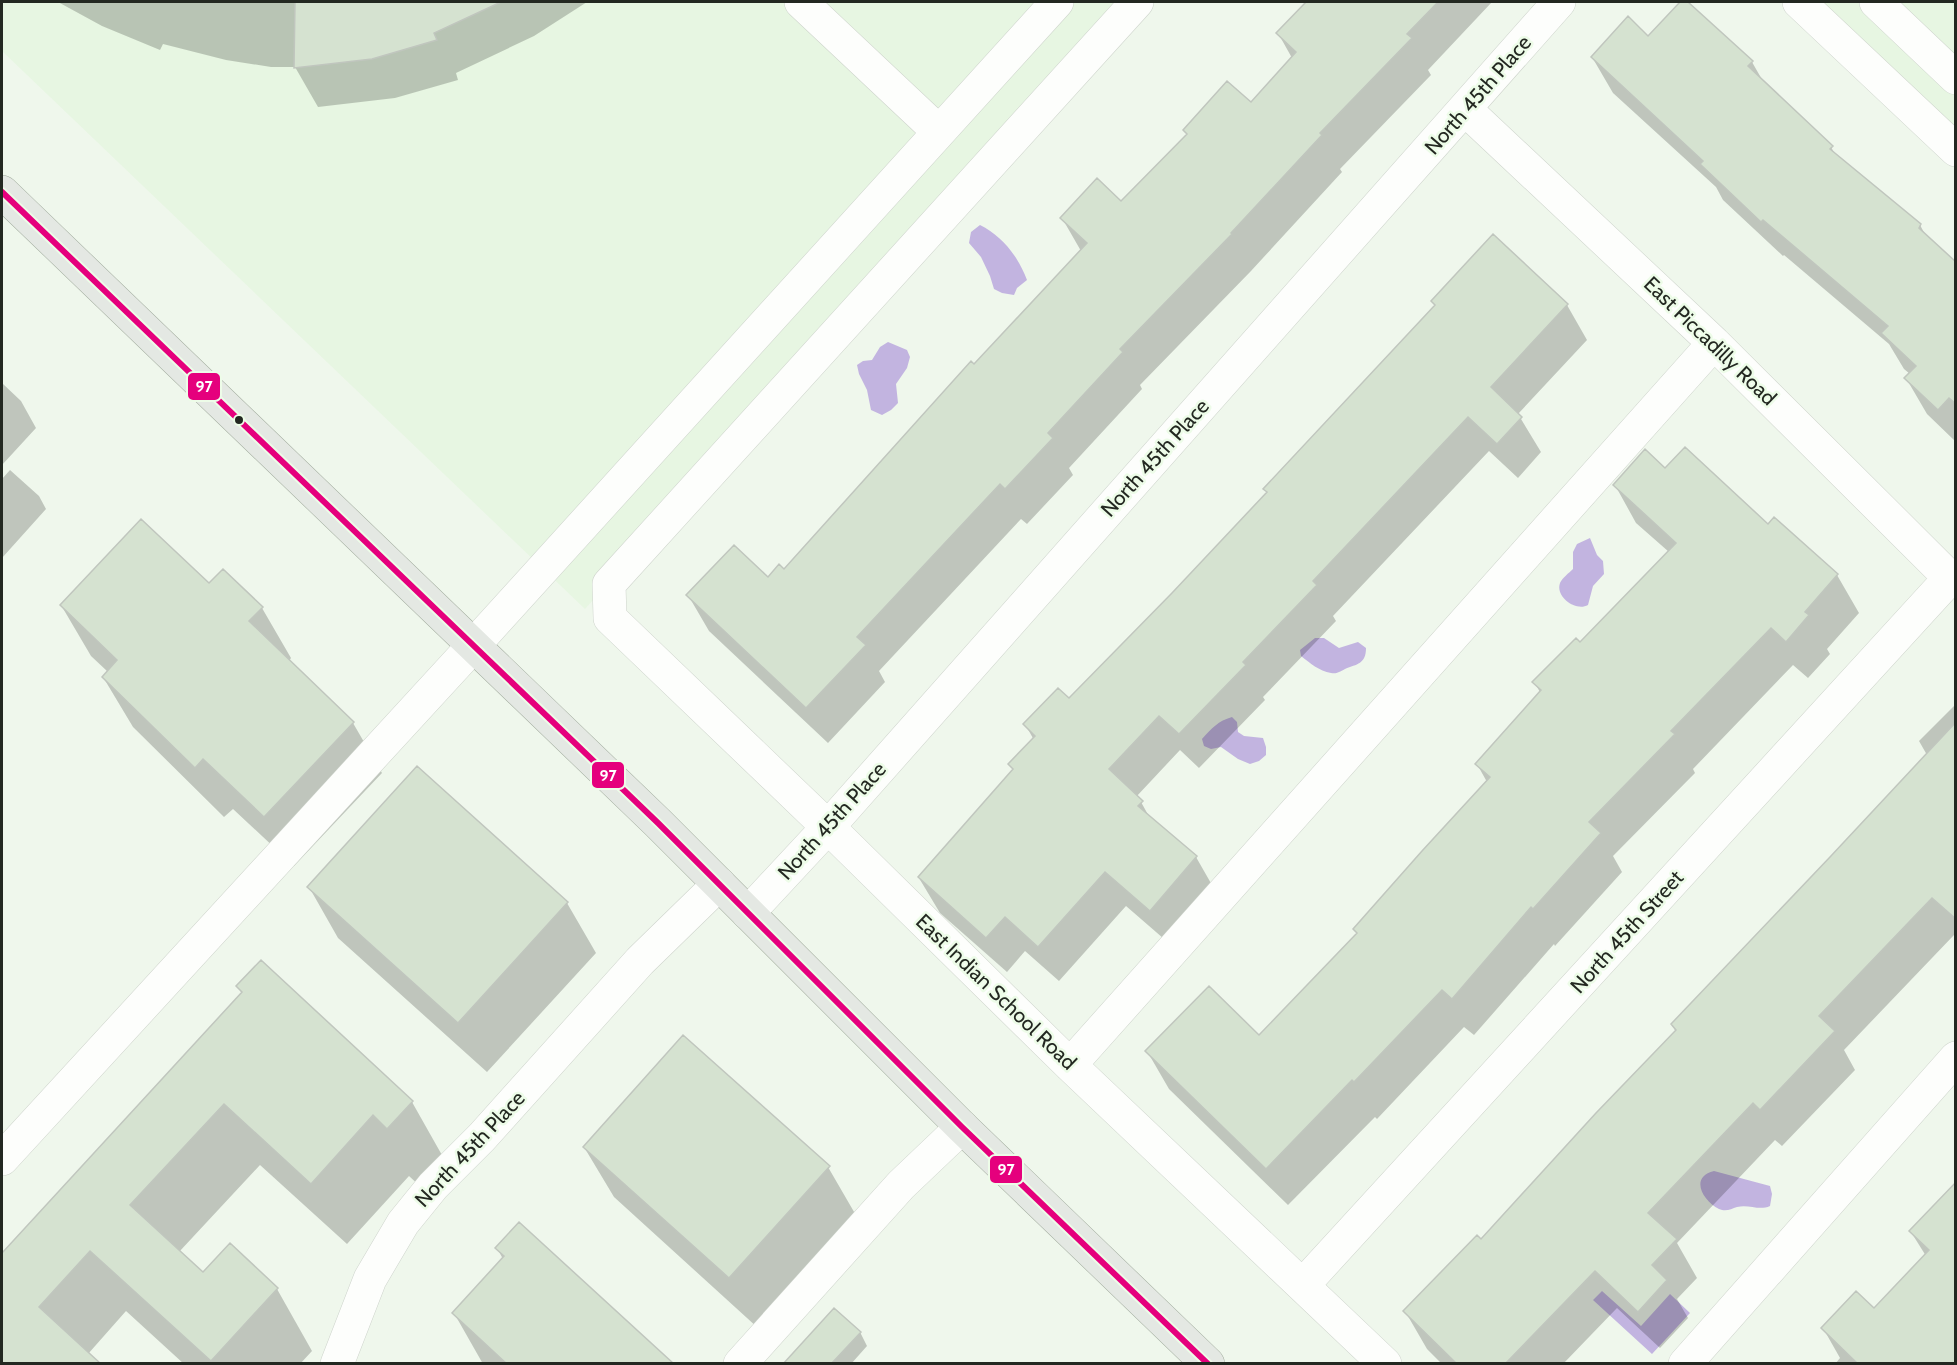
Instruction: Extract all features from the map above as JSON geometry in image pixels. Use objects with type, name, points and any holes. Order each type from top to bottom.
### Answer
[{"type":"main road","points":[[2,192],[474,645],[962,1126],[1208,1364]]},
{"type":"street","points":[[801,2],[938,131]]},
{"type":"street","points":[[2,1159],[474,645],[1056,2]]},
{"type":"street","name":"East Indian School Road","points":[[1137,2],[609,584],[610,618],[828,827],[1070,1065],[1385,1364]]},
{"type":"street","name":"North 45th Place","points":[[748,913],[828,827],[1559,2]]},
{"type":"street","points":[[1799,2],[1956,150]]},
{"type":"street","points":[[1876,2],[1956,78]]},
{"type":"street","name":"East Piccadilly Road","points":[[1465,109],[1714,344],[1950,578]]},
{"type":"street","points":[[1070,1065],[1714,344]]},
{"type":"street","name":"North 45th Street","points":[[1304,1285],[1950,578]]},
{"type":"street","name":"North 45th Place","points":[[338,1364],[370,1279],[403,1223],[433,1186],[482,1137],[640,961],[719,884]]},
{"type":"street","points":[[1685,1364],[1956,1058]]},
{"type":"street","points":[[740,1364],[901,1185],[962,1126]]},
{"type":"shaded area","points":[[2,2],[1137,2],[585,609],[2,51]]},
{"type":"shaded area","points":[[1799,2],[1955,2],[1955,150]]},
{"type":"shaded area","points":[[980,225],[1002,241],[1014,255],[1023,271],[1027,280],[1017,288],[1014,295],[994,289],[981,257],[969,243],[971,232]]},
{"type":"shaded area","points":[[888,342],[907,350],[910,357],[907,368],[896,384],[898,403],[882,415],[871,410],[867,390],[857,365],[863,361],[872,360],[880,347]]},
{"type":"shaded area","points":[[1590,538],[1597,555],[1603,561],[1604,574],[1593,586],[1588,605],[1583,607],[1568,602],[1563,598],[1559,588],[1564,577],[1573,569],[1573,552],[1577,544]]},
{"type":"shaded area","points":[[1315,638],[1324,638],[1339,648],[1358,642],[1366,648],[1366,653],[1360,663],[1331,673],[1301,656],[1300,650]]},
{"type":"shaded area","points":[[1232,717],[1237,722],[1238,732],[1244,736],[1263,738],[1266,755],[1259,761],[1250,764],[1221,747],[1211,749],[1204,746],[1202,739],[1209,731]]},
{"type":"shaded area","points":[[1714,1171],[1770,1186],[1772,1194],[1770,1206],[1719,1209],[1708,1201],[1700,1184],[1706,1174]]},
{"type":"shaded area","points":[[1602,1291],[1641,1326],[1670,1294],[1690,1313],[1652,1354],[1593,1300]]},
{"type":"building","points":[[295,2],[501,2],[434,33],[437,40],[372,59],[294,68]]},
{"type":"building","points":[[1306,2],[1438,2],[1407,34],[1412,38],[1320,133],[1322,135],[1232,234],[1120,349],[1123,352],[1048,433],[1053,438],[1005,489],[1000,484],[857,637],[866,645],[806,708],[686,595],[734,545],[768,577],[779,564],[784,569],[971,361],[974,364],[1087,243],[1060,218],[1097,178],[1121,201],[1187,134],[1183,130],[1227,81],[1251,102],[1296,52],[1276,33]]},
{"type":"building","points":[[1680,2],[1688,2],[1753,61],[1748,66],[1833,146],[1830,149],[1921,224],[1919,228],[1956,262],[1956,404],[1949,398],[1938,410],[1904,378],[1916,366],[1881,333],[1888,326],[1763,220],[1761,222],[1700,164],[1703,161],[1591,57],[1628,16],[1648,36]]},
{"type":"building","points":[[1493,234],[1568,304],[1491,387],[1522,417],[1497,444],[1468,417],[1313,581],[1317,585],[1243,662],[1246,665],[1179,734],[1159,716],[1109,769],[1143,801],[1138,806],[1197,856],[1150,911],[1105,872],[1038,947],[1005,917],[986,938],[918,877],[1013,769],[1008,764],[1035,736],[1023,724],[1058,688],[1069,698],[1172,593],[1267,492],[1263,489],[1435,305],[1431,301]]},
{"type":"building","points":[[1685,447],[1768,524],[1774,517],[1838,574],[1805,612],[1809,615],[1786,642],[1771,628],[1671,731],[1675,734],[1589,822],[1601,833],[1533,909],[1531,907],[1452,999],[1442,990],[1266,1169],[1145,1051],[1209,986],[1259,1035],[1357,933],[1353,929],[1490,777],[1475,764],[1541,690],[1532,682],[1576,638],[1580,642],[1676,543],[1613,485],[1645,449],[1665,468]]},
{"type":"building","points":[[141,519],[209,583],[223,569],[263,607],[249,621],[354,722],[264,817],[203,759],[195,768],[102,677],[117,660],[60,605]]},
{"type":"building","points":[[1956,722],[1956,919],[1932,898],[1819,1016],[1835,1031],[1760,1110],[1753,1103],[1648,1213],[1677,1239],[1652,1265],[1667,1280],[1638,1312],[1595,1271],[1505,1364],[1457,1364],[1403,1311],[1477,1235],[1481,1239],[1596,1113],[1676,1030],[1671,1024]]},
{"type":"building","points":[[417,766],[568,902],[458,1023],[307,887]]},
{"type":"building","points":[[261,960],[413,1101],[387,1129],[373,1115],[311,1184],[224,1104],[130,1205],[203,1272],[230,1243],[278,1288],[211,1361],[90,1251],[39,1307],[101,1364],[2,1364],[2,1253],[242,992],[236,986]]},
{"type":"building","points":[[683,1035],[830,1166],[729,1278],[583,1147]]},
{"type":"building","points":[[1956,1182],[1956,1364],[1858,1364],[1821,1328],[1856,1291],[1874,1308],[1929,1250],[1909,1231]]},
{"type":"building","points":[[519,1222],[674,1364],[507,1364],[452,1313],[504,1256],[495,1248]]},
{"type":"building","points":[[834,1308],[861,1332],[831,1364],[783,1364]]},
{"type":"transit line","name":"97","points":[[2,192],[658,823],[962,1127],[1208,1364]]}]
